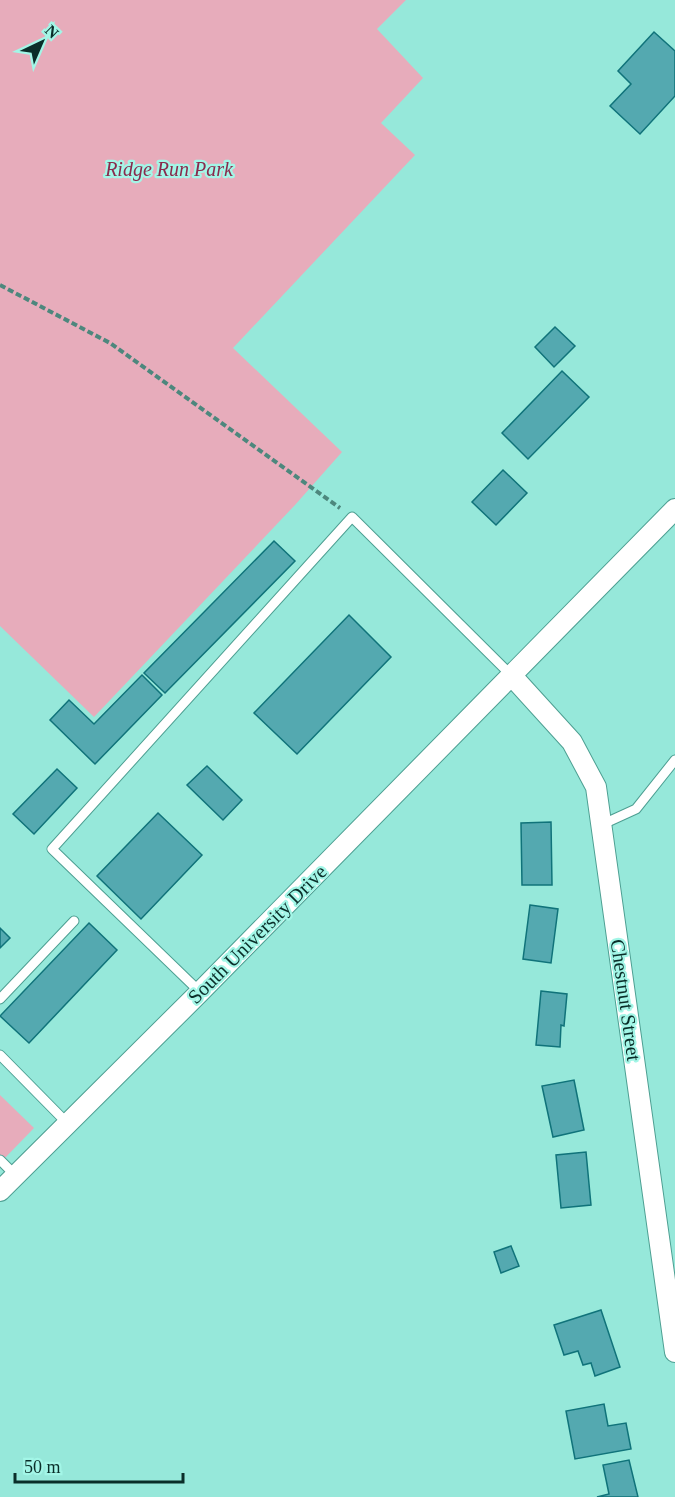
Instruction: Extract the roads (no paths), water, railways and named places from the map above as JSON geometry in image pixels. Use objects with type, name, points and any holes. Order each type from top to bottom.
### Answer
[{"type":"street","name":"South University Drive","points":[[0,1191],[200,992],[675,509]]},
{"type":"street","name":"Chestnut Street","points":[[512,676],[572,742],[596,787],[671,1294],[675,1352]]},
{"type":"lane","points":[[200,992],[52,849],[352,517],[512,676]]},
{"type":"lane","points":[[601,825],[636,808],[675,760]]},
{"type":"lane","points":[[661,778],[675,775]]},
{"type":"lane","points":[[0,999],[74,921]]},
{"type":"lane","points":[[0,1055],[67,1124]]},
{"type":"lane","points":[[0,1160],[15,1175]]},
{"type":"park label","name":"Ridge Run Park","points":[[169,169]]}]
